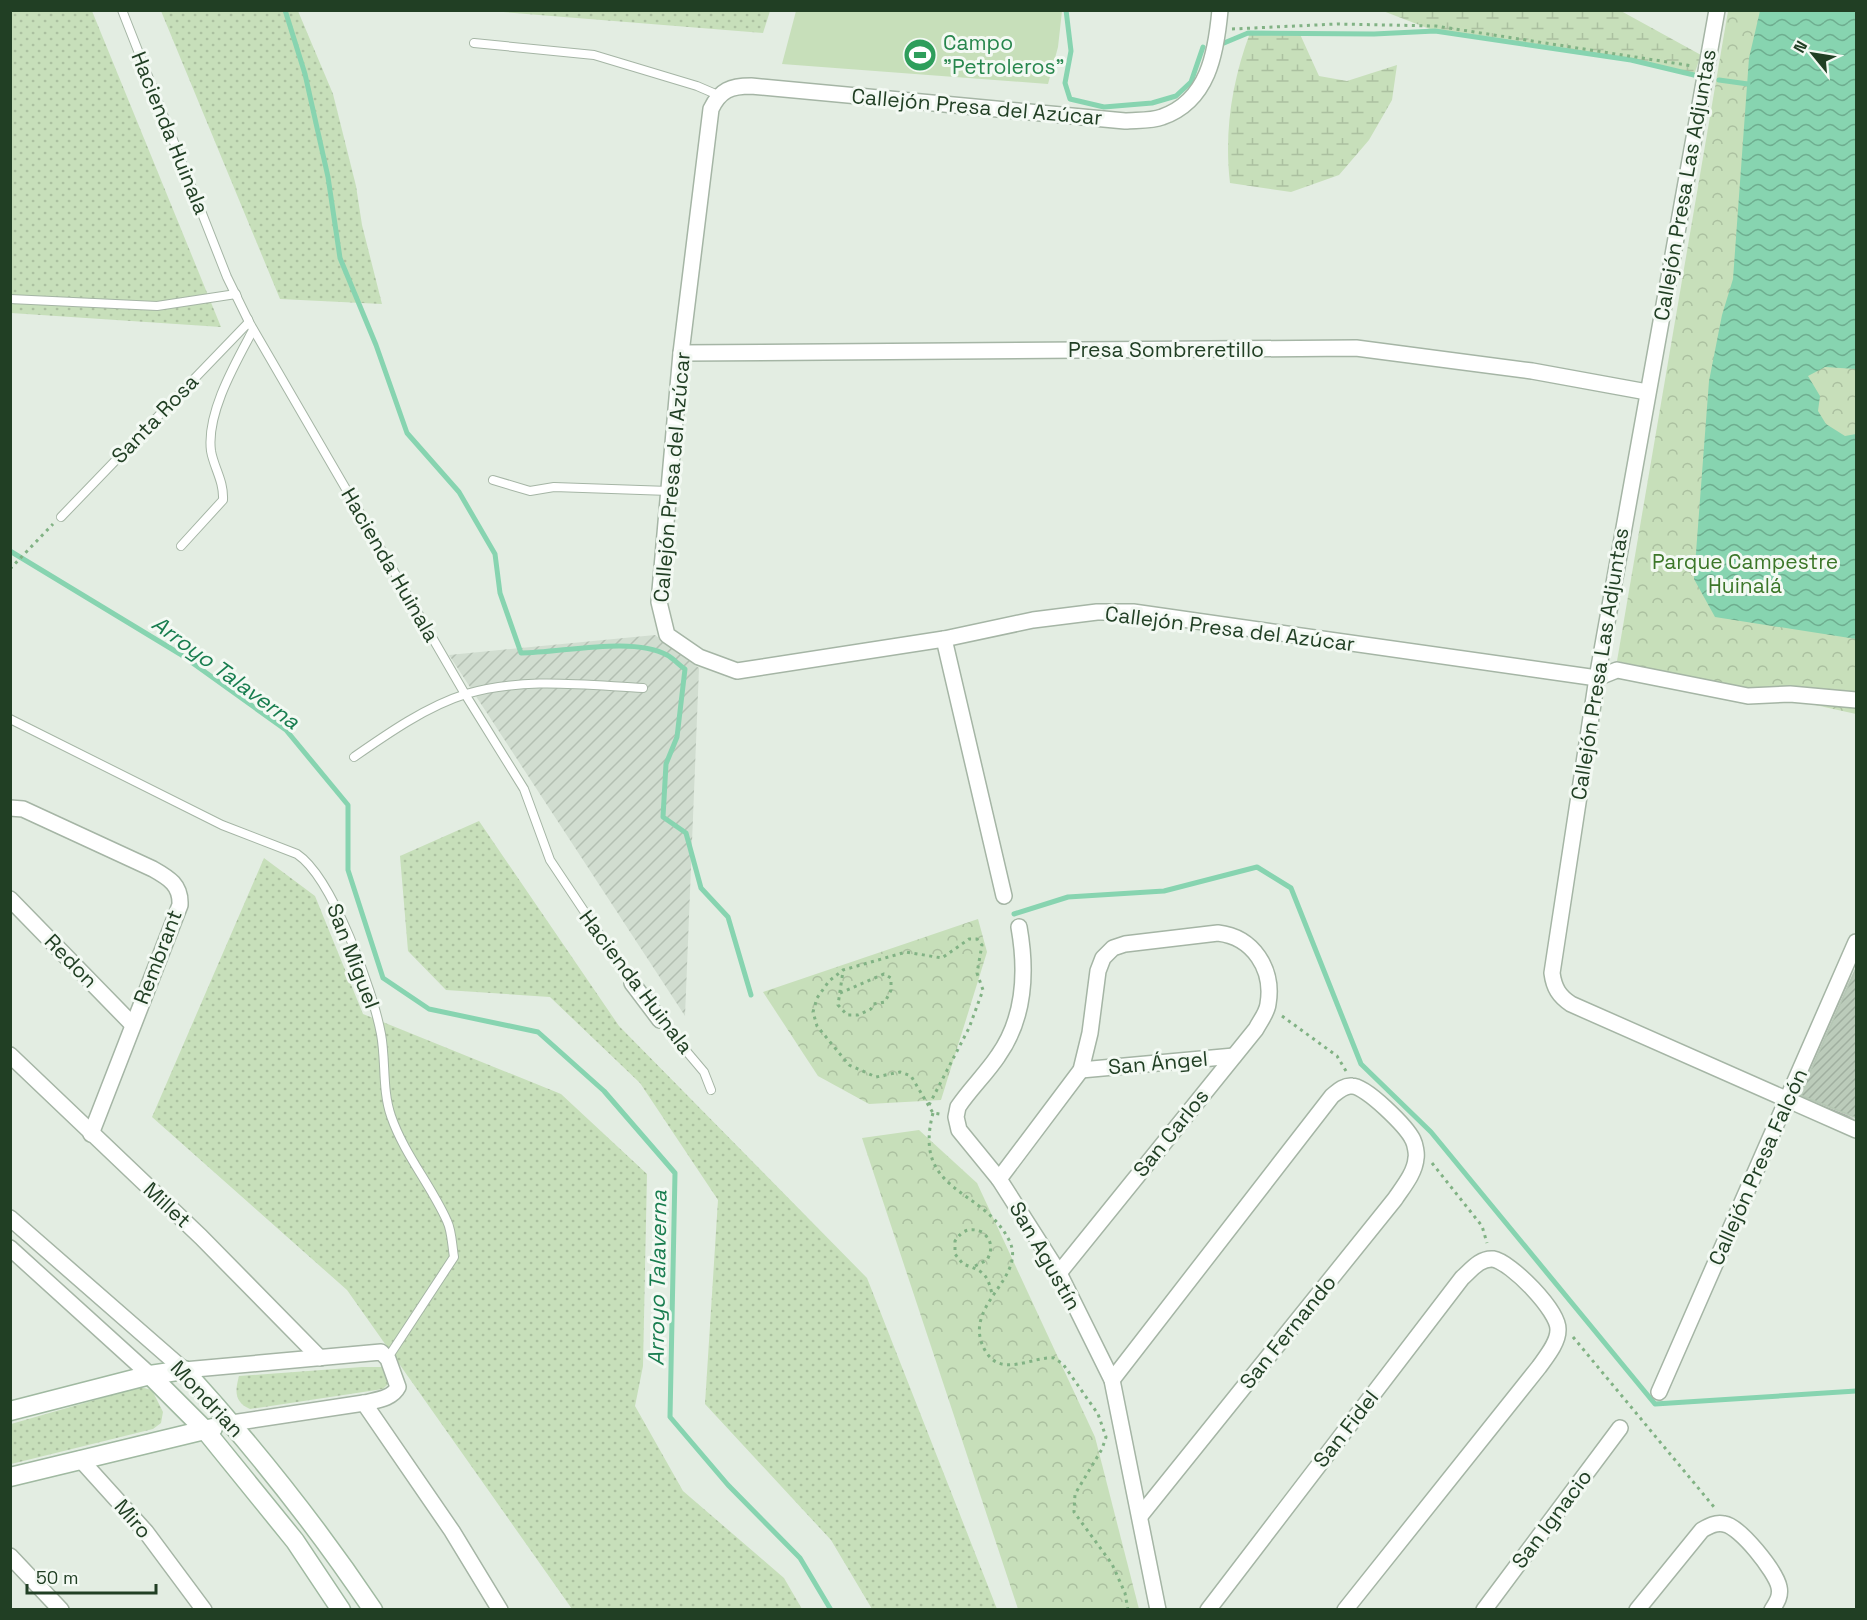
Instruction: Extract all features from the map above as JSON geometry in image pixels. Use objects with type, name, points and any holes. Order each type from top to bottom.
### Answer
[{"type":"street","name":"Callejón Presa del Azúcar","points":[[1220,10],[1208,74],[1200,91],[1183,107],[1160,118],[1125,121],[751,86],[729,88],[718,95],[711,109],[681,353],[659,602],[667,634],[699,657],[737,670],[944,639],[1033,620],[1097,612],[1133,612],[1597,678]]},
{"type":"street","name":"Callejón Presa Las Adjuntas","points":[[1717,10],[1597,678],[1554,953],[1554,986],[1561,998],[1571,1004],[1857,1130]]},
{"type":"street","name":"Presa Sombreretillo","points":[[681,353],[1356,348],[1532,371],[1647,392]]},
{"type":"street","points":[[944,639],[1004,897]]},
{"type":"street","points":[[1597,678],[1617,670],[1748,696],[1790,694],[1857,700]]},
{"type":"street","name":"Rembrant","points":[[10,808],[23,808],[153,869],[177,887],[180,905],[132,1023],[91,1134]]},
{"type":"street","name":"Redon","points":[[10,899],[132,1023]]},
{"type":"street","points":[[956,1117],[963,1100],[999,1056],[1014,1027],[1024,992],[1023,950],[1019,927]]},
{"type":"street","name":"San Carlos","points":[[1059,1273],[1256,1029],[1268,1007],[1270,987],[1267,968],[1249,945],[1233,935],[1218,933],[1125,944],[1113,948],[1103,958],[1098,971],[1090,1033],[1081,1070]]},
{"type":"street","name":"Callejón Presa Falcón","points":[[1659,1392],[1857,942]]},
{"type":"street","name":"Hacienda Huinala","points":[[632,982],[660,1020]]},
{"type":"street","name":"Millet","points":[[10,1055],[201,1237],[320,1358]]},
{"type":"street","name":"San Ángel","points":[[1081,1070],[1234,1056]]},
{"type":"street","points":[[999,1179],[1081,1070]]},
{"type":"street","points":[[1112,1380],[1322,1108],[1341,1089],[1352,1086],[1363,1090],[1404,1126],[1414,1141]]},
{"type":"street","name":"San Agustín","points":[[956,1117],[959,1130],[999,1179],[1059,1273],[1112,1380],[1158,1610]]},
{"type":"street","name":"San Fernando","points":[[1140,1516],[1395,1199],[1410,1177],[1416,1158],[1414,1141]]},
{"type":"street","name":"Mondrian","points":[[10,1218],[184,1370],[232,1423],[348,1573],[373,1610]]},
{"type":"street","name":"Mondrian","points":[[10,1248],[150,1375],[205,1430],[295,1541],[341,1610]]},
{"type":"street","points":[[1345,1610],[1552,1348],[1557,1324],[1548,1305],[1503,1263],[1492,1259]]},
{"type":"street","name":"San Fidel","points":[[1208,1610],[1462,1278],[1479,1262],[1492,1259]]},
{"type":"street","points":[[10,1477],[232,1423],[386,1398],[398,1387],[386,1355],[381,1352],[150,1375],[11,1410]]},
{"type":"street","points":[[364,1403],[452,1531],[500,1610]]},
{"type":"street","name":"San Ignacio","points":[[1484,1610],[1620,1428]]},
{"type":"street","name":"Miro","points":[[80,1460],[146,1532],[204,1610]]},
{"type":"street","points":[[1637,1610],[1702,1530],[1713,1524],[1726,1524],[1736,1529],[1778,1581],[1779,1599],[1772,1610]]},
{"type":"street","points":[[10,1556],[61,1610]]},
{"type":"lane","name":"Hacienda Huinala","points":[[122,10],[251,326],[465,694],[524,789],[550,860],[632,982]]},
{"type":"lane","points":[[474,43],[594,55],[697,86],[718,95]]},
{"type":"lane","points":[[10,299],[157,306],[236,294]]},
{"type":"lane","points":[[182,546],[223,500],[224,486],[211,450],[217,402],[251,326]]},
{"type":"lane","name":"Santa Rosa","points":[[61,517],[251,326]]},
{"type":"lane","points":[[493,480],[530,491],[554,487],[669,491]]},
{"type":"lane","points":[[354,756],[399,726],[465,694],[530,682],[643,688]]},
{"type":"lane","name":"San Miguel","points":[[10,719],[222,825],[297,854],[307,860],[332,899],[377,1016],[390,1115],[401,1140],[448,1223],[454,1257],[391,1353]]},
{"type":"lane","name":"Hacienda Huinala","points":[[660,1020],[704,1072],[711,1090]]},
{"type":"path","points":[[1218,30],[1337,24],[1436,26],[1707,68]]},
{"type":"path","points":[[10,569],[42,535]]},
{"type":"path","points":[[929,1105],[969,1028],[983,990],[977,973],[981,941],[969,939],[942,958],[906,952],[843,969],[829,981],[817,998],[813,1012],[817,1026],[849,1065],[876,1077],[900,1072],[911,1076],[933,1113],[928,1131],[933,1163],[942,1178],[989,1216],[1009,1239],[1014,1256],[1012,1267],[992,1294],[982,1318],[982,1341],[986,1353],[999,1364],[1018,1365],[1054,1358],[1063,1364],[1098,1414],[1106,1437],[1102,1449],[1075,1494],[1074,1512],[1112,1564],[1125,1593],[1128,1610]]},
{"type":"path","points":[[840,993],[885,974],[891,978],[891,990],[885,1002],[873,1004],[871,1009],[858,1015],[847,1015],[838,1005],[843,969]]},
{"type":"path","points":[[1268,1007],[1337,1056],[1343,1062],[1352,1086]]},
{"type":"path","points":[[933,1113],[956,1117]]},
{"type":"path","points":[[1414,1141],[1482,1226],[1492,1259]]},
{"type":"path","points":[[975,1266],[987,1260],[991,1248],[990,1242],[982,1232],[970,1229],[958,1236],[954,1247],[958,1260],[963,1264],[975,1266],[986,1276],[992,1294]]},
{"type":"path","points":[[1557,1324],[1649,1426],[1726,1524]]},
{"type":"shaded area","points":[[655,635],[699,668],[685,1016],[449,655]]},
{"type":"green space","name":"Campo \"Petroleros\"","points":[[796,10],[1062,11],[1058,47],[1048,84],[782,64]]},
{"type":"green space","points":[[10,11],[92,11],[221,327],[11,313]]},
{"type":"green space","points":[[161,11],[298,11],[333,94],[382,304],[280,299]]},
{"type":"green space","points":[[490,11],[770,11],[763,33]]},
{"type":"green space","points":[[1383,11],[1621,11],[1701,55],[1694,75],[1631,60],[1435,31]]},
{"type":"green space","name":"Parque Campestre Huinalá","points":[[1728,11],[1856,11],[1856,714],[1617,661]]},
{"type":"green space","points":[[1299,32],[1319,76],[1347,81],[1397,65],[1392,100],[1369,140],[1339,175],[1291,192],[1230,183],[1228,145],[1231,107],[1238,70],[1250,33]]},
{"type":"green space","points":[[479,821],[619,1026],[867,1278],[997,1609],[872,1609],[831,1540],[705,1404],[718,1200],[640,1083],[550,997],[446,990],[408,951],[400,856]]},
{"type":"green space","points":[[264,858],[315,896],[363,1014],[561,1094],[647,1174],[643,1366],[635,1406],[683,1491],[784,1578],[802,1609],[572,1609],[347,1290],[152,1117]]},
{"type":"green space","points":[[978,919],[987,952],[941,1100],[869,1104],[818,1076],[763,992]]},
{"type":"green space","points":[[919,1130],[977,1183],[1095,1437],[1139,1609],[1018,1609],[862,1138]]},
{"type":"green space","points":[[382,1367],[388,1375],[389,1383],[383,1389],[250,1409],[241,1403],[237,1396],[239,1376]]},
{"type":"green space","points":[[140,1387],[152,1390],[163,1412],[161,1423],[153,1429],[11,1464],[11,1424]]},
{"type":"water","name":"Parque Campestre Huinalá","points":[[1760,11],[1856,11],[1856,369],[1825,367],[1808,376],[1820,396],[1818,411],[1826,424],[1845,436],[1856,434],[1856,639],[1715,617],[1694,579],[1709,381],[1722,315],[1733,279],[1749,58]]},
{"type":"building","points":[[1857,966],[1857,1118],[1800,1095]]},
{"type":"waterway","points":[[285,10],[305,74],[328,177],[340,258],[376,345],[407,433],[459,492],[495,554],[500,593],[521,653],[596,647],[635,647],[652,649],[667,655],[685,669],[677,737],[666,764],[663,817],[686,833],[701,888],[728,917],[751,995]]},
{"type":"waterway","points":[[1066,10],[1071,51],[1065,83],[1070,99],[1104,107],[1152,103],[1176,96],[1191,82],[1203,47]]},
{"type":"waterway","points":[[1224,43],[1248,33],[1374,34],[1435,31],[1631,60],[1694,75]]},
{"type":"waterway","points":[[1719,80],[1748,84]]},
{"type":"waterway","name":"Arroyo Talaverna","points":[[10,551],[180,654],[286,730],[348,805],[348,870],[383,978],[429,1009],[538,1032],[604,1091],[675,1173],[670,1417],[728,1485],[800,1558],[831,1610]]},
{"type":"waterway","points":[[1014,914],[1068,897],[1164,891],[1257,867],[1291,888],[1361,1064],[1431,1132],[1655,1404],[1856,1391]]},
{"type":"place","name":"Campo \"Petroleros\"","points":[[920,55]]}]
